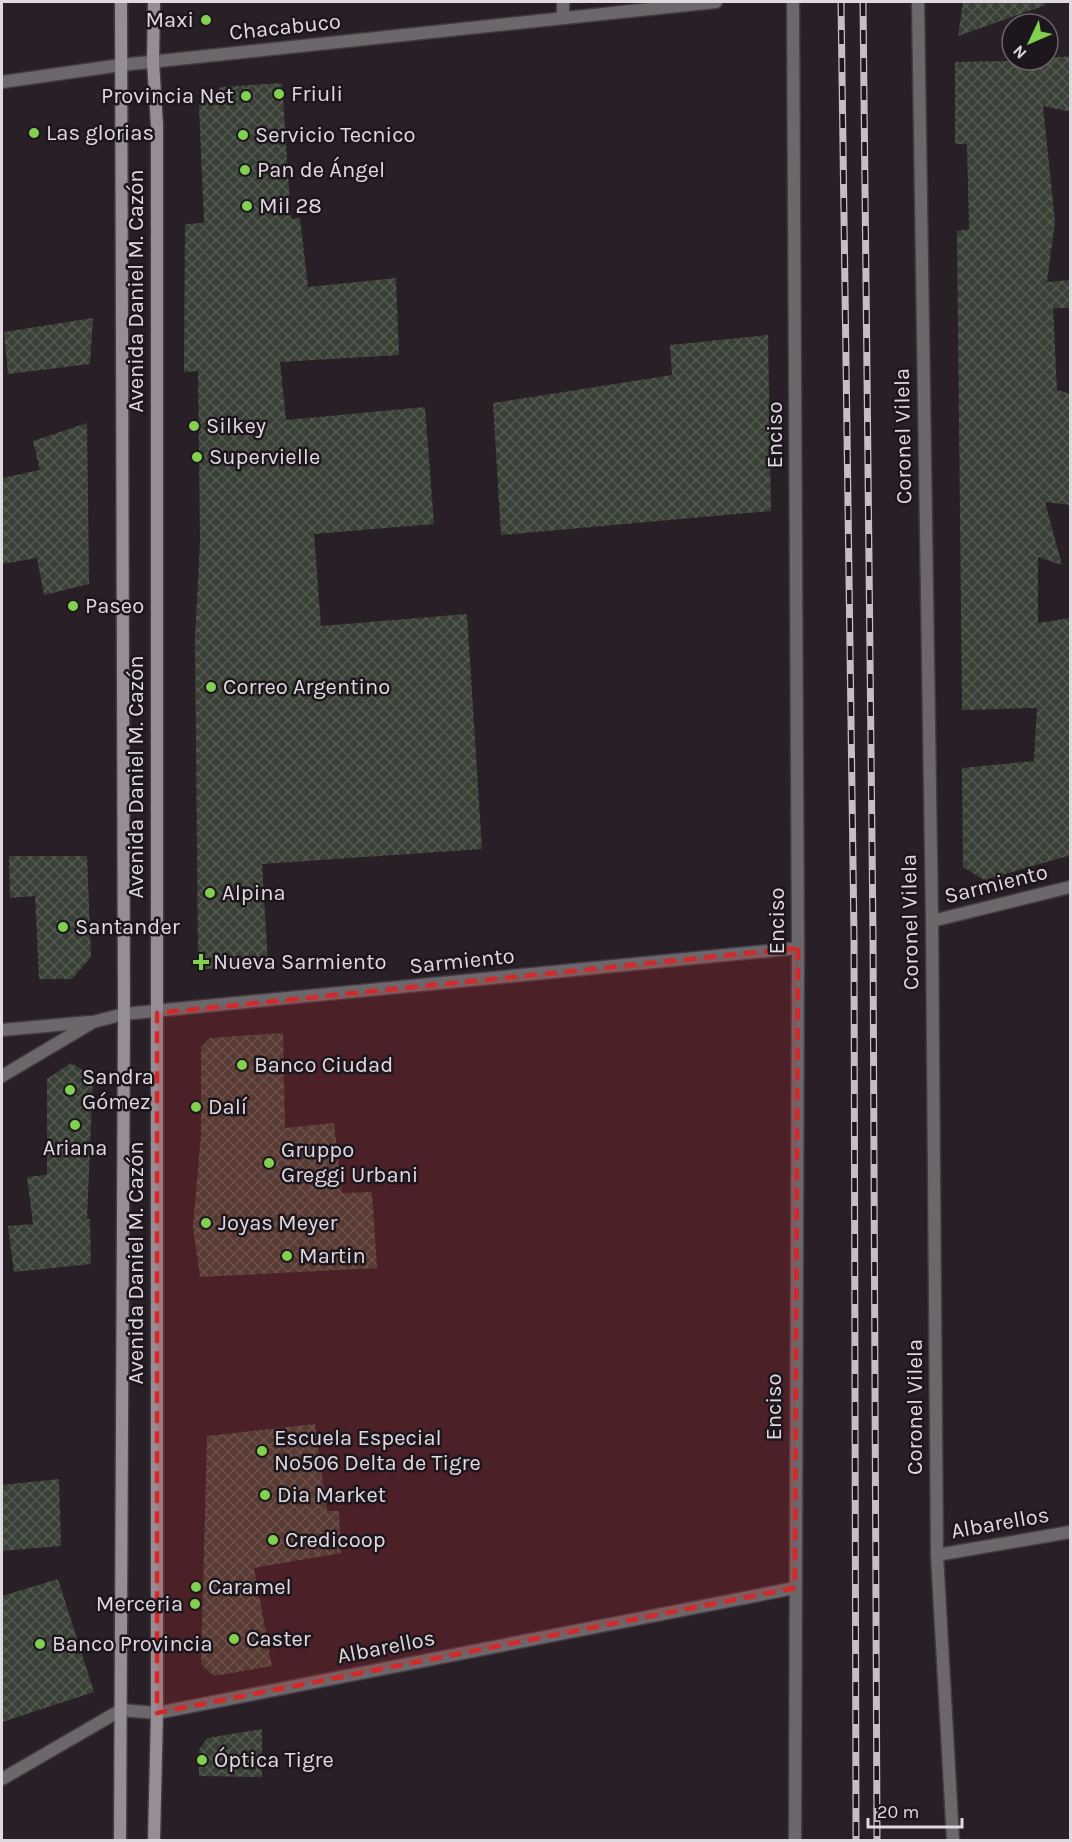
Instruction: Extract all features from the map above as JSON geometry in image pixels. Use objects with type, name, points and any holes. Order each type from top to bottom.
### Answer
[{"type":"main road","name":"Avenida Daniel M. Cazón","points":[[120,2],[124,1014],[120,1840]]},
{"type":"main road","name":"Avenida Daniel M. Cazón","points":[[154,2],[153,62],[157,125],[157,1713],[154,1840]]},
{"type":"street","points":[[563,2],[563,18]]},
{"type":"street","name":"Chacabuco","points":[[2,82],[121,65],[717,2]]},
{"type":"street","name":"Enciso","points":[[793,2],[798,948],[795,1840]]},
{"type":"street","name":"Coronel Vilela","points":[[918,2],[932,921],[937,1555],[953,1840]]},
{"type":"street","name":"Sarmiento","points":[[932,921],[1071,887]]},
{"type":"street","name":"Sarmiento","points":[[2,1076],[93,1022],[124,1014],[157,1013],[798,948]]},
{"type":"street","points":[[2,1030],[93,1022]]},
{"type":"street","name":"Albarellos","points":[[937,1555],[1071,1532]]},
{"type":"street","name":"Albarellos","points":[[121,1710],[157,1713],[795,1588]]},
{"type":"street","points":[[2,1779],[121,1710]]},
{"type":"highlighted area","points":[[798,948],[795,1588],[157,1713],[157,1013]]},
{"type":"building","points":[[963,2],[1045,2],[1046,5],[1026,12],[1000,12],[1000,21],[958,36]]},
{"type":"building","points":[[1071,56],[1071,112],[1043,106],[1055,222],[1047,282],[1071,280],[1071,308],[1053,308],[1057,390],[1071,394],[1071,505],[1045,502],[1062,565],[1038,557],[1038,623],[1071,618],[1071,855],[984,880],[963,867],[962,768],[1034,761],[1037,708],[962,710],[957,231],[969,229],[967,144],[955,144],[955,62],[1000,61],[1000,72],[1060,72],[1060,57]]},
{"type":"building","points":[[282,83],[291,219],[300,218],[308,287],[396,278],[399,355],[280,362],[286,420],[425,407],[434,524],[314,534],[321,626],[467,614],[482,849],[262,864],[268,964],[206,969],[198,961],[195,637],[200,542],[198,371],[184,372],[185,224],[204,223],[199,105],[221,87]]},
{"type":"building","points":[[93,318],[90,364],[8,374],[4,332]]},
{"type":"building","points":[[768,335],[771,511],[501,535],[493,403],[672,375],[670,345]]},
{"type":"building","points":[[87,423],[89,584],[44,595],[37,558],[2,564],[2,478],[40,470],[33,441]]},
{"type":"building","name":"Santander","points":[[9,856],[87,856],[91,957],[72,979],[39,979],[35,896],[10,898]]},
{"type":"building","points":[[283,1033],[285,1128],[334,1123],[342,1193],[372,1192],[377,1268],[200,1277],[193,1227],[201,1134],[201,1047],[210,1038]]},
{"type":"building","points":[[71,1063],[93,1076],[87,1219],[90,1219],[91,1264],[14,1272],[8,1226],[33,1224],[27,1177],[47,1175],[47,1079]]},
{"type":"building","points":[[315,1424],[327,1511],[339,1511],[341,1553],[254,1568],[272,1666],[214,1676],[201,1664],[207,1436]]},
{"type":"building","points":[[59,1479],[61,1546],[2,1551],[2,1485]]},
{"type":"building","name":"Banco Provincia","points":[[58,1579],[94,1692],[2,1722],[2,1596]]},
{"type":"building","points":[[262,1729],[262,1777],[199,1776],[199,1750],[207,1738]]},
{"type":"railway","points":[[841,2],[854,936],[856,1840]]},
{"type":"railway","points":[[863,2],[873,935],[877,1840]]},
{"type":"place","name":"Maxi","points":[[206,20]]},
{"type":"place","name":"Friuli","points":[[279,94]]},
{"type":"place","name":"Provincia Net","points":[[246,96]]},
{"type":"place","name":"Las glorias","points":[[34,133]]},
{"type":"place","name":"Servicio Tecnico","points":[[243,135]]},
{"type":"place","name":"Pan de Ángel","points":[[245,170]]},
{"type":"place","name":"Mil 28","points":[[247,206]]},
{"type":"place","name":"Silkey","points":[[194,426]]},
{"type":"place","name":"Supervielle","points":[[197,457]]},
{"type":"place","name":"Paseo","points":[[73,606]]},
{"type":"place","name":"Correo Argentino","points":[[211,687]]},
{"type":"place","name":"Alpina","points":[[210,893]]},
{"type":"place","name":"Santander","points":[[63,927]]},
{"type":"place","name":"Nueva Sarmiento","points":[[201,962]]},
{"type":"place","name":"Banco Ciudad","points":[[242,1065]]},
{"type":"place","name":"Sandra Gómez","points":[[70,1090]]},
{"type":"place","name":"Dalí","points":[[196,1107]]},
{"type":"place","name":"Ariana","points":[[75,1125]]},
{"type":"place","name":"Gruppo Greggi Urbani","points":[[269,1163]]},
{"type":"place","name":"Joyas Meyer","points":[[206,1223]]},
{"type":"place","name":"Martin","points":[[287,1256]]},
{"type":"place","name":"Escuela Especial Nº506 Delta de Tigre","points":[[262,1451]]},
{"type":"place","name":"Dia Market","points":[[265,1495]]},
{"type":"place","name":"Credicoop","points":[[273,1540]]},
{"type":"place","name":"Caramel","points":[[196,1587]]},
{"type":"place","name":"Merceria","points":[[195,1604]]},
{"type":"place","name":"Caster","points":[[234,1639]]},
{"type":"place","name":"Banco Provincia","points":[[40,1644]]},
{"type":"place","name":"Óptica Tigre","points":[[202,1760]]}]
